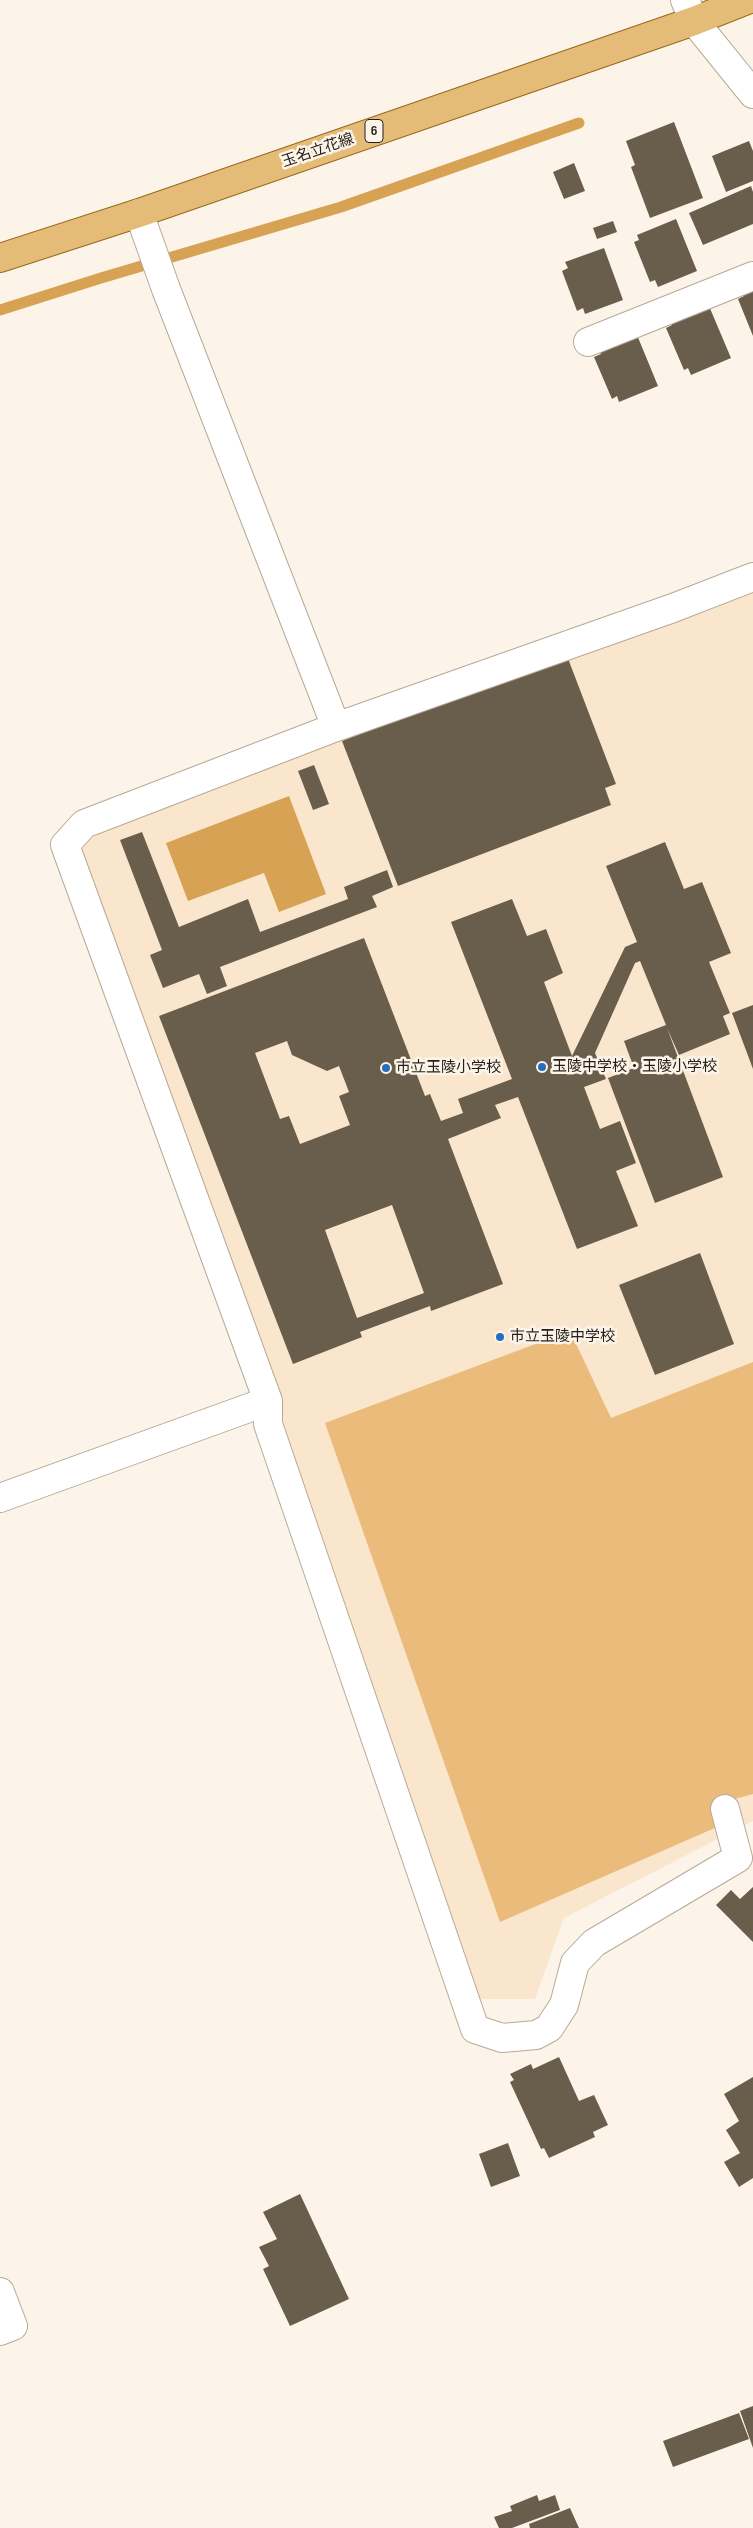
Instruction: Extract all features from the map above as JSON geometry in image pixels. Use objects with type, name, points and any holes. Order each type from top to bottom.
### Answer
[{"type":"main road","name":"玉名立花線","points":[[0,258],[139,213],[689,10],[747,0]]},
{"type":"street","points":[[689,10],[753,94]]},
{"type":"street","points":[[139,213],[166,289],[336,727]]},
{"type":"street","points":[[588,342],[753,276]]},
{"type":"street","points":[[725,1809],[738,1858],[594,1943],[575,1963],[564,2004],[549,2028],[536,2035],[502,2038],[475,2030],[268,1424],[268,1401],[65,846],[84,824],[336,727],[674,608],[753,577]]},
{"type":"street","points":[[0,1498],[268,1401]]},
{"type":"street","points":[[0,2292],[12,2326],[0,2331]]},
{"type":"shaded area","name":"市立玉陵中学校","points":[[753,586],[753,1821],[564,1918],[535,1999],[477,1999],[79,852],[95,833]]},
{"type":"shaded area","points":[[289,796],[326,894],[279,912],[264,873],[188,901],[166,843]]},
{"type":"shaded area","points":[[570,1331],[611,1418],[753,1362],[753,1794],[712,1805],[717,1827],[500,1922],[325,1423]]},
{"type":"building","points":[[674,122],[703,198],[650,218],[631,167],[635,165],[626,141]]},
{"type":"building","points":[[749,141],[753,151],[753,181],[726,192],[712,156]]},
{"type":"building","points":[[574,163],[585,191],[564,199],[553,172]]},
{"type":"building","points":[[751,186],[753,192],[753,224],[703,245],[689,213]]},
{"type":"building","points":[[676,219],[697,271],[658,287],[655,280],[650,282],[634,242],[639,240],[637,235]]},
{"type":"building","points":[[613,221],[617,232],[597,239],[593,228]]},
{"type":"building","points":[[604,248],[623,300],[585,314],[583,308],[577,311],[562,271],[568,268],[565,262]]},
{"type":"building","points":[[753,289],[753,336],[738,299],[744,296],[742,294]]},
{"type":"building","points":[[709,306],[731,358],[691,375],[688,368],[684,370],[666,328],[672,325],[671,322]]},
{"type":"building","points":[[637,335],[658,386],[619,402],[617,396],[612,399],[594,357],[601,354],[599,350]]},
{"type":"building","points":[[567,656],[616,784],[605,788],[611,805],[398,886],[342,741]]},
{"type":"building","points":[[314,765],[329,804],[313,810],[298,771]]},
{"type":"building","points":[[142,832],[179,927],[248,899],[260,932],[348,899],[344,887],[387,870],[393,887],[372,896],[377,907],[220,967],[227,986],[207,994],[199,974],[163,988],[150,955],[162,950],[120,840]]},
{"type":"building","points":[[665,842],[684,889],[702,882],[731,953],[709,962],[730,1013],[723,1016],[730,1034],[679,1055],[667,1028],[723,1177],[655,1203],[608,1078],[634,1068],[624,1041],[666,1025],[640,961],[635,963],[595,1053],[606,1079],[584,1087],[600,1129],[620,1121],[636,1163],[616,1171],[638,1226],[577,1249],[518,1097],[495,1105],[501,1118],[448,1139],[503,1284],[431,1311],[430,1306],[360,1332],[362,1337],[293,1364],[159,1016],[364,938],[425,1096],[430,1094],[441,1121],[463,1113],[458,1099],[512,1079],[451,922],[512,899],[527,936],[546,929],[563,973],[544,982],[572,1056],[625,947],[637,942],[606,866]],"holes":[[[287,1041],[292,1055],[327,1071],[339,1066],[349,1092],[339,1096],[350,1125],[300,1144],[289,1116],[280,1119],[255,1053]],[[392,1205],[424,1293],[357,1318],[325,1230]]]},
{"type":"building","points":[[753,1005],[753,1069],[732,1013]]},
{"type":"building","points":[[700,1253],[734,1344],[655,1375],[619,1285]]},
{"type":"building","points":[[753,1887],[753,1942],[716,1905],[731,1890],[740,1899]]},
{"type":"building","points":[[559,2057],[579,2101],[594,2095],[608,2125],[593,2132],[595,2137],[549,2158],[544,2148],[541,2149],[510,2082],[514,2080],[510,2074],[531,2064],[533,2069]]},
{"type":"building","points":[[753,2077],[753,2178],[739,2187],[724,2162],[740,2153],[726,2130],[739,2121],[724,2094]]},
{"type":"building","points":[[508,2143],[520,2176],[491,2187],[479,2154]]},
{"type":"building","points":[[300,2194],[349,2299],[290,2326],[263,2269],[269,2266],[259,2247],[277,2239],[263,2212]]},
{"type":"building","points":[[753,2406],[753,2448],[740,2411]]},
{"type":"building","points":[[739,2413],[749,2439],[673,2467],[663,2441]]},
{"type":"building","points":[[537,2495],[539,2501],[555,2495],[560,2510],[512,2528],[499,2528],[494,2517],[512,2511],[510,2506]]},
{"type":"building","points":[[570,2508],[579,2528],[530,2528],[529,2524]]},
{"type":"waterway","points":[[0,310],[341,207],[579,123]]},
{"type":"place","name":"玉陵中学校・玉陵小学校","points":[[542,1067]]},
{"type":"place","name":"市立玉陵小学校","points":[[386,1068]]},
{"type":"place","name":"市立玉陵中学校","points":[[500,1337]]}]
